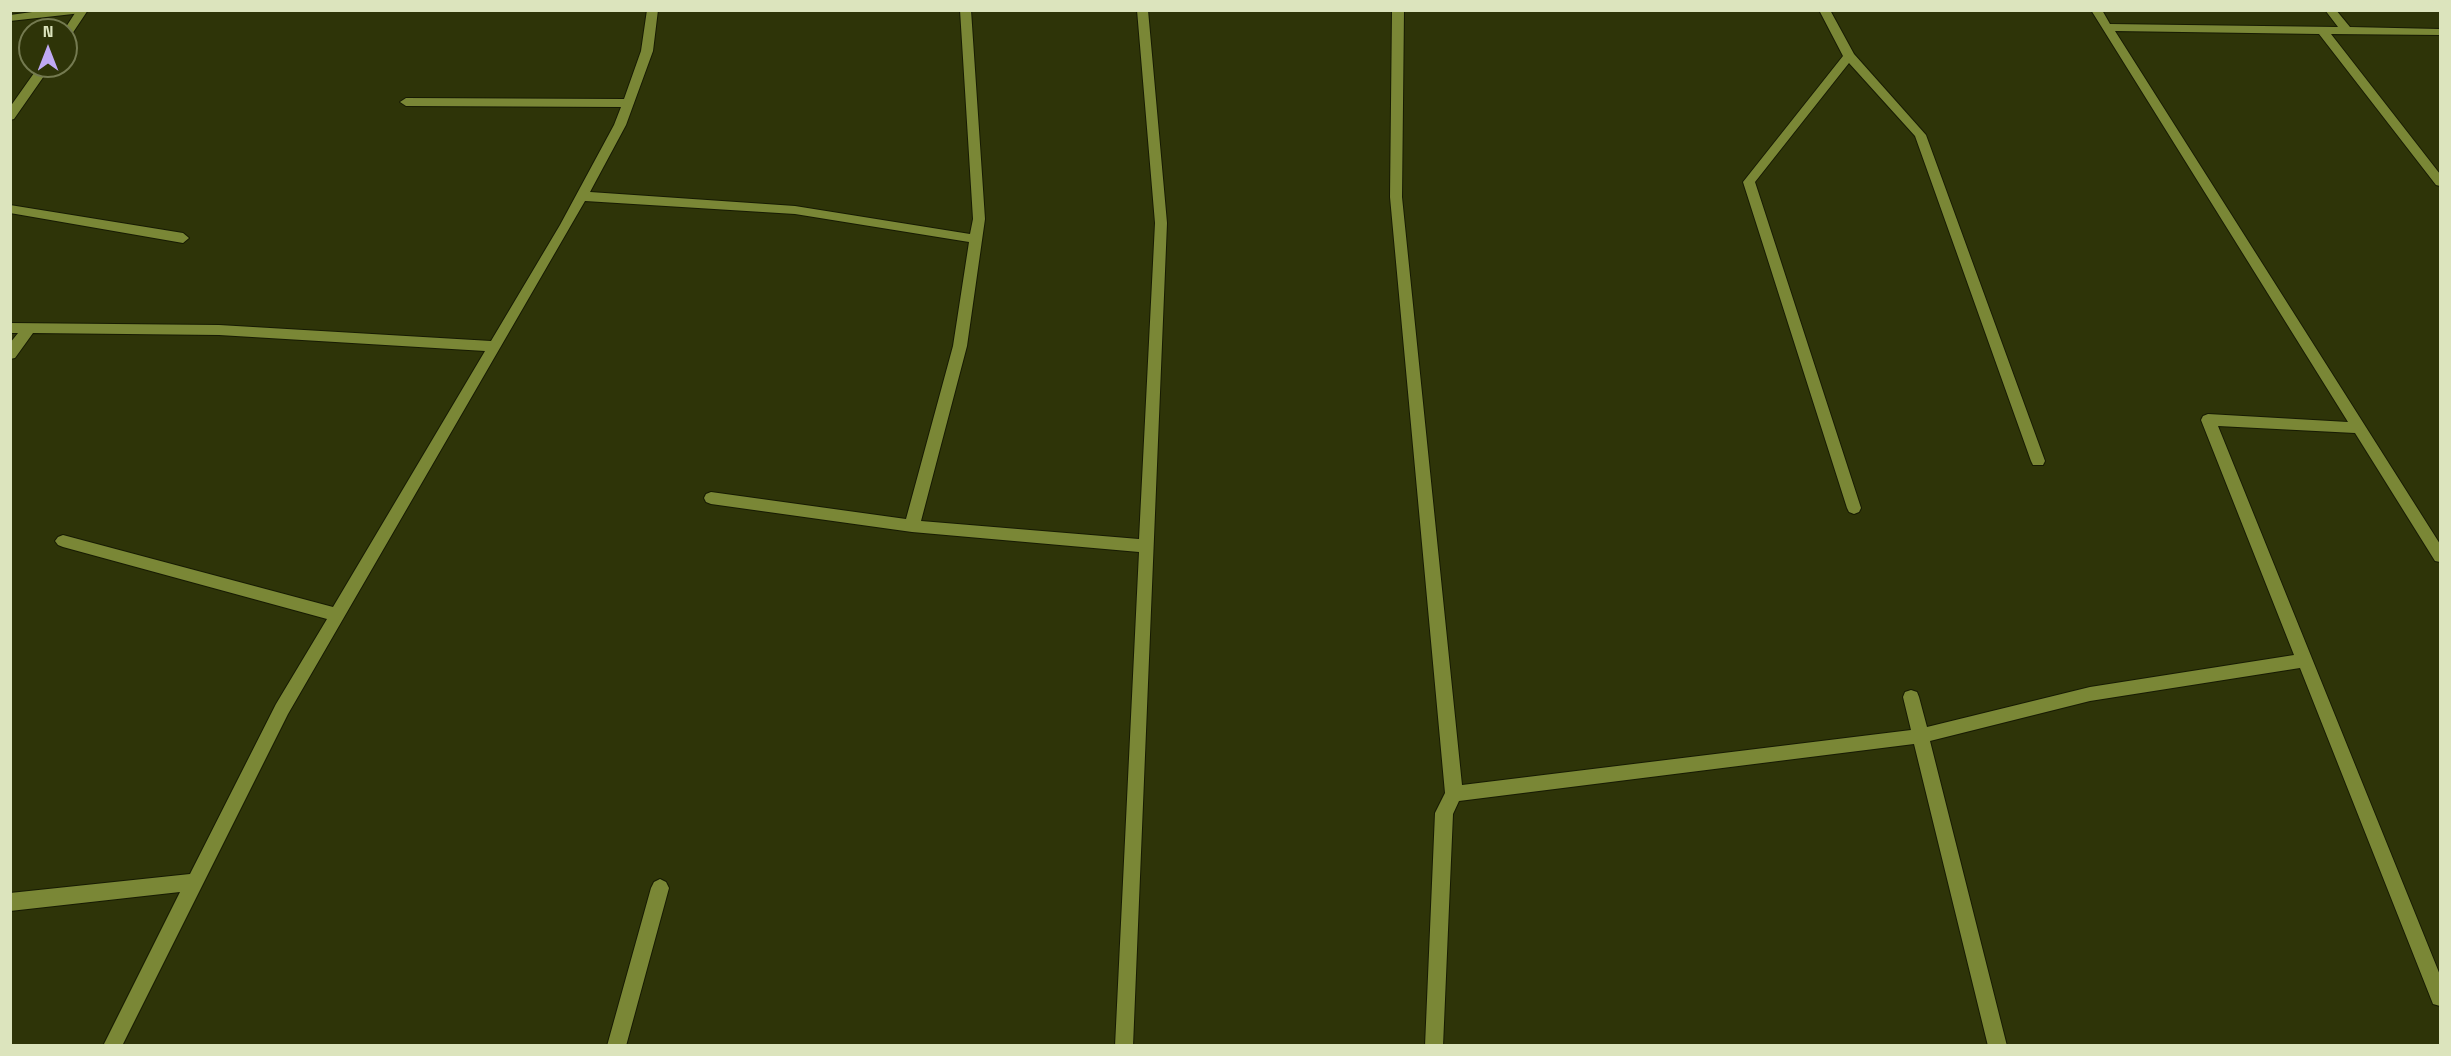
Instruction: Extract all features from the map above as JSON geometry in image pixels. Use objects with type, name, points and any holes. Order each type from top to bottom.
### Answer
[{"type":"street","points":[[10,18],[82,10]]},
{"type":"street","points":[[112,1046],[282,709],[582,196],[620,125],[647,51],[653,10]]},
{"type":"street","points":[[912,526],[960,346],[979,219],[965,10]]},
{"type":"street","points":[[1124,1046],[1161,223],[1142,10]]},
{"type":"street","points":[[1398,10],[1396,197],[1454,794],[1444,813],[1434,1046]]},
{"type":"street","points":[[1824,10],[1849,56],[1920,135],[2038,462]]},
{"type":"street","points":[[2096,10],[2440,556]]},
{"type":"street","points":[[2330,10],[2347,31]]},
{"type":"street","points":[[2105,27],[2440,32]]},
{"type":"street","points":[[2322,30],[2440,182]]},
{"type":"street","points":[[1849,56],[1749,182],[1854,508]]},
{"type":"street","points":[[10,116],[37,78]]},
{"type":"street","points":[[406,102],[627,103]]},
{"type":"street","points":[[582,196],[795,210],[976,239]]},
{"type":"street","points":[[10,209],[183,238]]},
{"type":"street","points":[[10,328],[219,330],[495,346]]},
{"type":"street","points":[[10,354],[28,328]]},
{"type":"street","points":[[2359,428],[2208,420],[2440,997]]},
{"type":"street","points":[[711,498],[912,526],[1147,546]]},
{"type":"street","points":[[63,541],[338,615]]},
{"type":"street","points":[[1454,794],[1920,736],[2090,694],[2305,660]]},
{"type":"street","points":[[1911,697],[1998,1046]]},
{"type":"street","points":[[10,902],[194,882]]},
{"type":"street","points":[[616,1046],[660,888]]}]
